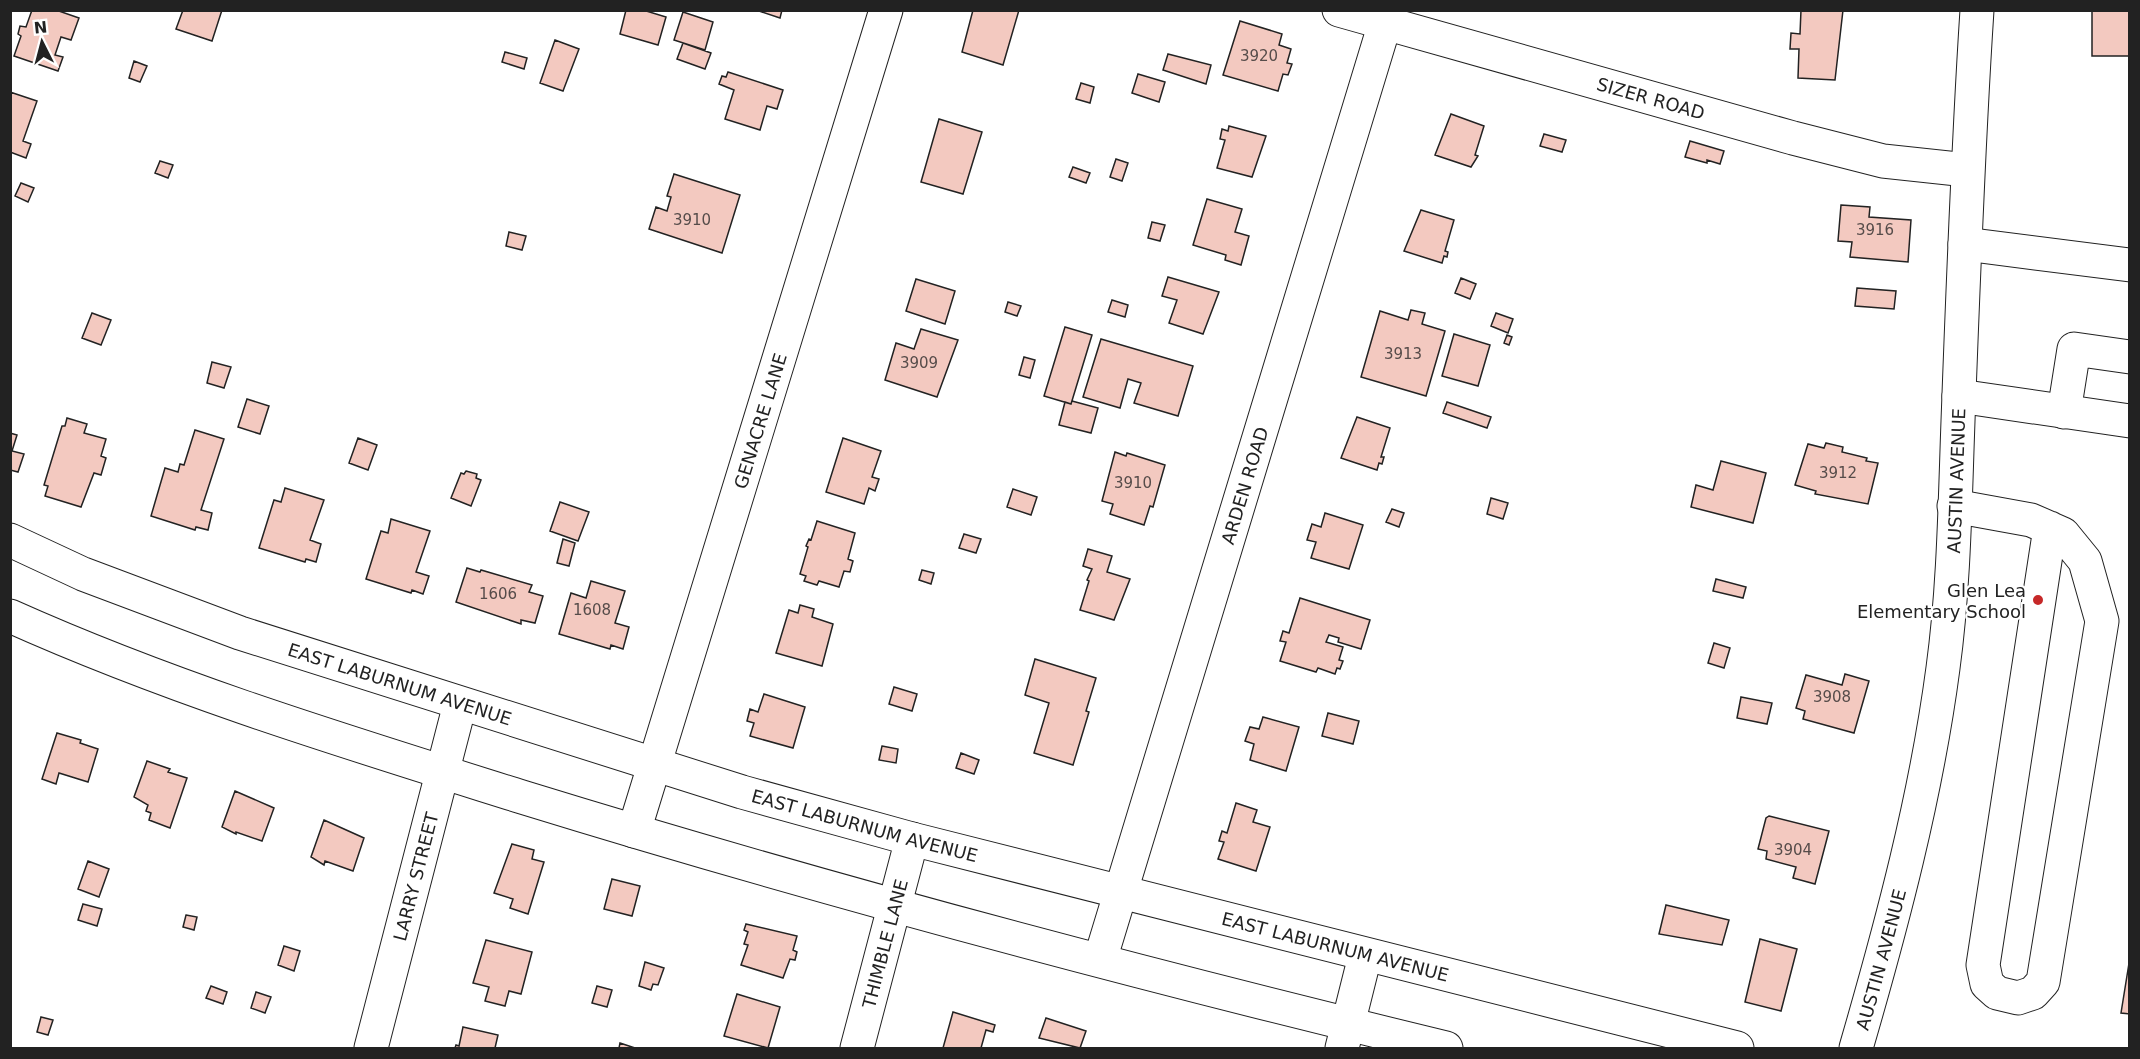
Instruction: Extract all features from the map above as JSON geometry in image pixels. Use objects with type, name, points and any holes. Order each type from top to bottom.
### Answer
[{"type":"street","name":"GENACRE LANE","points":[[634,831],[886,10]]},
{"type":"street","name":"SIZER ROAD","points":[[1339,10],[1387,18],[1883,161],[1967,170]]},
{"type":"street","name":"AUSTIN AVENUE","points":[[1856,1048],[1901,882],[1929,759],[1943,666],[1954,506],[1967,170],[1977,10]]},
{"type":"street","name":"ARDEN ROAD","points":[[1100,960],[1387,18]]},
{"type":"street","points":[[1965,244],[2130,265]]},
{"type":"street","points":[[2064,412],[2074,350],[2130,357]]},
{"type":"street","points":[[1959,396],[2130,422]]},
{"type":"street","points":[[1954,506],[2031,520],[2050,528],[2064,534],[2085,561],[2102,621],[2043,982],[2033,993],[2018,998],[1997,993],[1987,984],[1983,965],[2050,528]]},
{"type":"street","name":"EAST LABURNUM AVENUE","points":[[10,540],[83,573],[188,615],[654,765],[912,839],[1365,956],[1737,1048]]},
{"type":"street","points":[[10,616],[193,689],[442,772],[634,831],[895,906],[1100,960],[1345,1037],[1446,1048]]},
{"type":"street","name":"LARRY STREET","points":[[371,1048],[460,704]]},
{"type":"street","name":"THIMBLE LANE","points":[[857,1048],[912,839]]},
{"type":"street","points":[[1345,1037],[1365,956]]},
{"type":"building","points":[[32,10],[56,10],[79,18],[71,40],[61,37],[55,55],[63,57],[58,71],[14,56],[21,36],[18,34],[20,26],[26,27]]},
{"type":"building","points":[[183,10],[222,10],[212,41],[176,29]]},
{"type":"building","points":[[626,10],[643,10],[666,17],[658,45],[620,34]]},
{"type":"building","points":[[756,10],[782,10],[780,18]]},
{"type":"building","points":[[973,10],[1019,10],[1003,65],[962,52]]},
{"type":"building","points":[[1801,10],[1843,10],[1835,80],[1798,78],[1799,49],[1790,49],[1791,33],[1800,34]]},
{"type":"building","points":[[2092,10],[2130,10],[2130,56],[2092,56]]},
{"type":"building","points":[[683,12],[713,22],[705,50],[674,40]]},
{"type":"building","points":[[1240,21],[1282,34],[1279,45],[1291,49],[1287,63],[1292,64],[1288,75],[1283,74],[1278,91],[1223,75]]},
{"type":"building","points":[[555,40],[579,49],[563,91],[540,83]]},
{"type":"building","points":[[683,43],[711,53],[705,69],[677,59]]},
{"type":"building","points":[[505,52],[527,58],[524,69],[502,62]]},
{"type":"building","points":[[1168,54],[1211,65],[1206,84],[1163,70]]},
{"type":"building","points":[[134,61],[147,66],[140,82],[129,78]]},
{"type":"building","points":[[728,72],[783,90],[777,109],[767,106],[760,130],[725,119],[734,90],[719,84],[722,76],[726,77]]},
{"type":"building","points":[[1138,74],[1165,82],[1159,102],[1132,93]]},
{"type":"building","points":[[1081,83],[1094,87],[1090,103],[1076,99]]},
{"type":"building","points":[[10,92],[37,101],[23,141],[31,144],[26,158],[10,152]]},
{"type":"building","points":[[1451,114],[1484,126],[1475,155],[1478,156],[1471,167],[1435,155]]},
{"type":"building","points":[[939,119],[982,132],[963,194],[921,182]]},
{"type":"building","points":[[1229,126],[1266,136],[1252,177],[1217,168],[1225,140],[1220,139],[1222,129],[1228,131]]},
{"type":"building","points":[[1544,134],[1566,140],[1562,152],[1540,146]]},
{"type":"building","points":[[1690,141],[1724,151],[1720,164],[1685,157]]},
{"type":"building","points":[[1116,159],[1128,163],[1122,181],[1110,177]]},
{"type":"building","points":[[160,161],[173,165],[168,178],[155,173]]},
{"type":"building","points":[[1073,167],[1090,173],[1086,183],[1069,177]]},
{"type":"building","points":[[674,174],[740,195],[722,253],[649,229],[656,207],[667,211],[671,197],[667,196]]},
{"type":"building","points":[[21,183],[34,188],[28,202],[15,196]]},
{"type":"building","points":[[1207,199],[1242,209],[1235,232],[1249,236],[1241,265],[1225,260],[1226,255],[1193,245]]},
{"type":"building","points":[[1841,205],[1870,207],[1869,217],[1911,220],[1908,262],[1850,257],[1852,242],[1838,241]]},
{"type":"building","points":[[1421,210],[1454,220],[1445,251],[1448,252],[1447,257],[1444,256],[1442,263],[1404,251]]},
{"type":"building","points":[[1152,222],[1165,225],[1160,241],[1148,238]]},
{"type":"building","points":[[509,232],[526,236],[522,250],[506,246]]},
{"type":"building","points":[[1168,277],[1219,292],[1203,334],[1169,323],[1177,300],[1162,296]]},
{"type":"building","points":[[1461,278],[1476,284],[1470,299],[1455,293]]},
{"type":"building","points":[[916,279],[955,291],[945,324],[906,311]]},
{"type":"building","points":[[1857,288],[1896,291],[1894,309],[1855,306]]},
{"type":"building","points":[[1112,300],[1128,305],[1125,317],[1108,312]]},
{"type":"building","points":[[1008,302],[1021,306],[1017,316],[1005,312]]},
{"type":"building","points":[[1411,310],[1425,313],[1422,324],[1445,331],[1426,396],[1361,377],[1380,311],[1408,320]]},
{"type":"building","points":[[92,313],[111,320],[101,345],[82,338]]},
{"type":"building","points":[[1496,313],[1513,319],[1508,333],[1491,326]]},
{"type":"building","points":[[1065,327],[1092,335],[1071,404],[1044,396]]},
{"type":"building","points":[[921,329],[958,340],[937,397],[885,380],[896,343],[914,349]]},
{"type":"building","points":[[1454,334],[1490,345],[1478,386],[1442,376]]},
{"type":"building","points":[[1507,335],[1512,337],[1509,345],[1504,343]]},
{"type":"building","points":[[1101,339],[1193,366],[1178,416],[1134,403],[1141,383],[1128,379],[1120,408],[1083,397]]},
{"type":"building","points":[[1024,357],[1035,360],[1030,378],[1019,375]]},
{"type":"building","points":[[212,362],[231,367],[224,388],[207,383]]},
{"type":"building","points":[[247,399],[269,406],[260,434],[238,427]]},
{"type":"building","points":[[1072,401],[1098,408],[1091,433],[1059,425],[1065,402],[1071,404]]},
{"type":"building","points":[[1447,402],[1491,417],[1487,428],[1443,413]]},
{"type":"building","points":[[1357,417],[1390,428],[1381,457],[1384,457],[1382,464],[1379,463],[1377,470],[1341,458]]},
{"type":"building","points":[[67,418],[87,424],[84,433],[106,439],[101,456],[106,458],[101,475],[94,473],[81,507],[45,496],[48,486],[44,485],[62,426],[65,426]]},
{"type":"building","points":[[195,430],[224,439],[201,510],[212,513],[208,530],[196,527],[195,530],[151,516],[165,468],[178,472],[180,464],[184,465]]},
{"type":"building","points":[[10,433],[17,435],[12,451],[24,454],[18,472],[10,470]]},
{"type":"building","points":[[358,438],[377,445],[368,470],[349,463]]},
{"type":"building","points":[[843,438],[881,451],[872,477],[879,479],[875,491],[869,488],[864,504],[826,492]]},
{"type":"building","points":[[1826,443],[1843,447],[1842,452],[1878,463],[1868,504],[1815,494],[1816,491],[1795,485],[1808,444],[1824,448]]},
{"type":"building","points":[[1115,452],[1126,456],[1127,453],[1165,465],[1153,507],[1150,506],[1144,525],[1110,514],[1113,504],[1102,501]]},
{"type":"building","points":[[1721,461],[1766,473],[1753,523],[1691,507],[1696,485],[1713,490]]},
{"type":"building","points":[[466,471],[477,474],[476,478],[481,480],[471,506],[451,498],[461,473],[464,474]]},
{"type":"building","points":[[285,488],[324,500],[310,540],[321,544],[316,562],[306,559],[305,562],[259,548],[274,500],[281,502]]},
{"type":"building","points":[[1013,489],[1037,497],[1031,515],[1007,507]]},
{"type":"building","points":[[1491,498],[1508,503],[1503,519],[1487,514]]},
{"type":"building","points":[[560,502],[589,512],[578,541],[550,531]]},
{"type":"building","points":[[1392,509],[1404,513],[1399,527],[1386,522]]},
{"type":"building","points":[[1325,513],[1363,525],[1349,569],[1311,558],[1316,542],[1307,540],[1312,524],[1321,527]]},
{"type":"building","points":[[391,519],[430,531],[416,572],[429,576],[423,594],[412,590],[411,593],[366,579],[381,531],[388,533]]},
{"type":"building","points":[[817,521],[855,533],[848,559],[853,561],[850,572],[844,571],[839,587],[819,581],[817,585],[804,581],[806,576],[800,574],[808,547],[806,546],[809,539],[811,540]]},
{"type":"building","points":[[964,534],[981,539],[976,553],[959,548]]},
{"type":"building","points":[[563,539],[575,543],[569,566],[557,563]]},
{"type":"building","points":[[1088,549],[1112,556],[1107,572],[1130,579],[1114,620],[1080,610],[1092,569],[1083,566]]},
{"type":"building","points":[[467,568],[532,585],[529,592],[543,596],[535,623],[521,620],[521,624],[456,602]]},
{"type":"building","points":[[922,570],[934,573],[931,584],[919,580]]},
{"type":"building","points":[[1716,579],[1746,587],[1743,598],[1713,591]]},
{"type":"building","points":[[591,581],[625,591],[615,623],[629,627],[623,649],[611,645],[610,649],[559,634],[571,593],[586,598]]},
{"type":"building","points":[[1300,598],[1370,620],[1361,649],[1338,642],[1339,638],[1329,635],[1326,642],[1343,647],[1339,660],[1343,661],[1335,674],[1318,668],[1316,672],[1280,661],[1286,642],[1280,641],[1283,631],[1289,633]]},
{"type":"building","points":[[800,605],[814,609],[812,617],[833,624],[822,666],[776,653],[789,610],[798,613]]},
{"type":"building","points":[[1714,643],[1730,648],[1724,668],[1708,663]]},
{"type":"building","points":[[1035,659],[1096,678],[1086,711],[1089,712],[1073,765],[1034,753],[1049,703],[1025,695]]},
{"type":"building","points":[[1845,674],[1869,681],[1854,733],[1803,719],[1805,711],[1796,708],[1806,675],[1842,685]]},
{"type":"building","points":[[894,687],[917,694],[912,711],[889,704]]},
{"type":"building","points":[[764,694],[805,707],[793,748],[750,736],[754,723],[747,721],[750,709],[758,712]]},
{"type":"building","points":[[1741,697],[1772,703],[1767,724],[1737,718]]},
{"type":"building","points":[[1328,713],[1359,721],[1353,744],[1322,736]]},
{"type":"building","points":[[1263,717],[1299,727],[1286,771],[1250,760],[1254,744],[1245,741],[1250,727],[1259,729]]},
{"type":"building","points":[[57,733],[81,740],[80,743],[98,749],[88,782],[59,773],[56,784],[42,779]]},
{"type":"building","points":[[882,746],[898,749],[896,763],[879,760]]},
{"type":"building","points":[[961,753],[979,760],[974,774],[956,768]]},
{"type":"building","points":[[147,761],[170,769],[168,772],[187,778],[170,828],[149,820],[151,813],[146,811],[148,805],[134,797]]},
{"type":"building","points":[[235,791],[274,808],[262,841],[236,832],[236,834],[222,827]]},
{"type":"building","points":[[1236,803],[1257,810],[1253,822],[1270,827],[1256,871],[1218,859],[1224,842],[1219,841],[1222,831],[1227,833]]},
{"type":"building","points":[[1769,816],[1829,831],[1815,884],[1793,878],[1796,867],[1766,859],[1767,851],[1758,849],[1766,818]]},
{"type":"building","points":[[324,820],[364,838],[353,871],[325,861],[324,865],[311,857]]},
{"type":"building","points":[[512,844],[534,850],[532,859],[544,862],[528,914],[510,908],[513,899],[494,893]]},
{"type":"building","points":[[88,861],[109,869],[99,897],[78,889]]},
{"type":"building","points":[[612,879],[640,886],[632,916],[604,909]]},
{"type":"building","points":[[83,904],[102,909],[97,926],[78,920]]},
{"type":"building","points":[[1666,905],[1729,920],[1722,945],[1659,934]]},
{"type":"building","points":[[186,915],[197,917],[194,930],[183,927]]},
{"type":"building","points":[[746,924],[797,936],[793,950],[797,952],[795,960],[790,959],[783,978],[741,965],[748,945],[744,944],[748,932],[744,930]]},
{"type":"building","points":[[1760,939],[1797,949],[1781,1011],[1745,1002]]},
{"type":"building","points":[[486,940],[532,952],[521,994],[509,991],[505,1006],[485,1001],[489,987],[473,983]]},
{"type":"building","points":[[284,946],[300,951],[294,971],[278,965]]},
{"type":"building","points":[[2130,957],[2130,1014],[2121,1013]]},
{"type":"building","points":[[645,962],[664,968],[658,985],[653,984],[651,990],[639,986]]},
{"type":"building","points":[[211,986],[227,992],[223,1004],[206,998]]},
{"type":"building","points":[[597,986],[612,990],[607,1007],[592,1003]]},
{"type":"building","points":[[256,992],[271,997],[265,1013],[251,1008]]},
{"type":"building","points":[[737,994],[780,1007],[768,1048],[724,1036]]},
{"type":"building","points":[[953,1012],[995,1025],[993,1032],[986,1030],[981,1048],[943,1048]]},
{"type":"building","points":[[41,1017],[53,1020],[48,1035],[37,1032]]},
{"type":"building","points":[[1046,1018],[1086,1031],[1080,1048],[1039,1038]]},
{"type":"building","points":[[463,1027],[498,1035],[495,1048],[455,1048],[456,1045],[459,1046]]},
{"type":"building","points":[[620,1043],[635,1048],[619,1048]]},
{"type":"place","name":"Glen Lea Elementary School","points":[[2038,600]]}]
